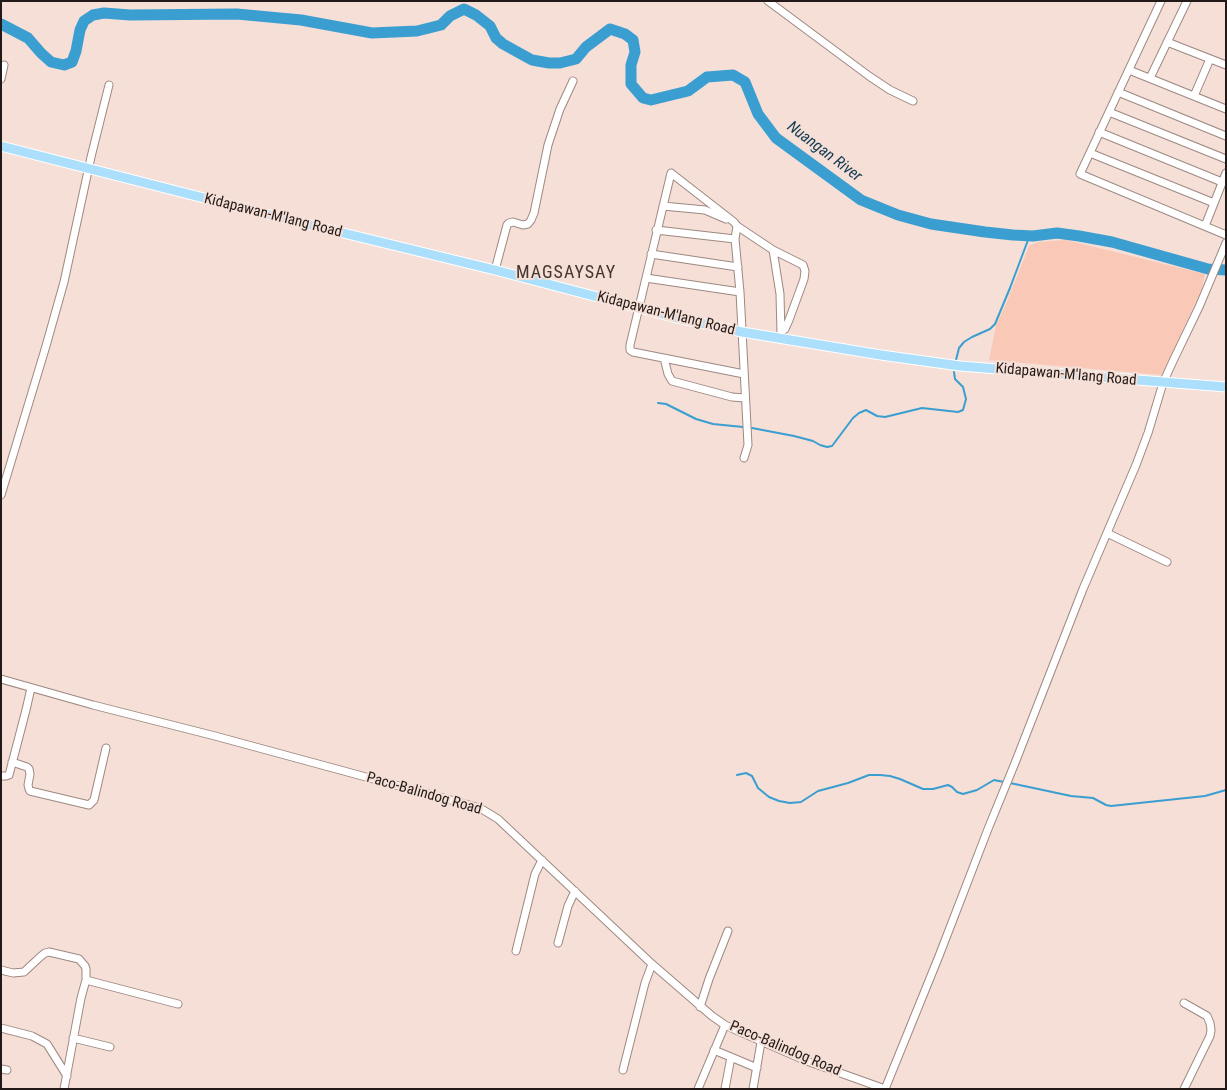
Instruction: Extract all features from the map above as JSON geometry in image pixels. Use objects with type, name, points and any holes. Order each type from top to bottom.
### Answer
[{"type":"main road","name":"Kidapawan-M'lang Road","points":[[1,146],[89,170],[495,270],[677,318],[742,332],[781,336],[881,355],[960,366],[1226,387]]},
{"type":"street","points":[[768,1],[869,76],[890,90],[913,101]]},
{"type":"street","points":[[1161,1],[1080,174],[1226,235]]},
{"type":"street","points":[[1150,78],[1187,1]]},
{"type":"street","points":[[1167,42],[1226,65]]},
{"type":"street","points":[[1194,96],[1210,59]]},
{"type":"street","points":[[1,79],[4,64]]},
{"type":"street","points":[[1129,70],[1226,109]]},
{"type":"street","points":[[495,270],[507,225],[513,222],[523,225],[528,224],[534,213],[548,145],[560,109],[573,82]]},
{"type":"street","points":[[1,495],[64,282],[109,85]]},
{"type":"street","points":[[1118,92],[1226,136]]},
{"type":"street","points":[[1109,112],[1226,159]]},
{"type":"street","points":[[1099,132],[1222,182]]},
{"type":"street","points":[[1090,153],[1214,203]]},
{"type":"street","points":[[1205,226],[1226,172]]},
{"type":"street","points":[[744,374],[630,350],[670,173],[773,250],[803,265],[805,271],[804,279],[781,336]]},
{"type":"street","points":[[663,206],[705,210],[736,224]]},
{"type":"street","points":[[736,224],[735,239],[740,292],[748,445],[744,458]]},
{"type":"street","points":[[656,230],[735,239]]},
{"type":"street","points":[[885,1089],[1083,590],[1148,433],[1163,383],[1199,307],[1226,243]]},
{"type":"street","points":[[773,250],[780,294],[781,336]]},
{"type":"street","points":[[651,254],[738,267]]},
{"type":"street","points":[[646,278],[740,292]]},
{"type":"street","points":[[664,358],[672,381],[732,397],[745,398]]},
{"type":"street","points":[[1107,533],[1167,562]]},
{"type":"street","name":"Paco-Balindog Road","points":[[1,680],[480,808],[498,818],[652,964],[700,1007],[725,1025],[804,1060],[885,1089]]},
{"type":"street","points":[[1,776],[9,775],[31,688]]},
{"type":"street","points":[[12,762],[29,769],[28,789],[30,791],[89,805],[94,800],[106,748]]},
{"type":"street","points":[[516,951],[535,874],[542,860]]},
{"type":"street","points":[[558,943],[568,906],[575,891]]},
{"type":"street","points":[[700,1007],[728,931]]},
{"type":"street","points":[[1,970],[13,973],[24,972],[45,953],[55,953],[80,960],[86,969],[86,980],[64,1089]]},
{"type":"street","points":[[623,1070],[645,983],[652,964]]},
{"type":"street","points":[[86,980],[178,1004]]},
{"type":"street","points":[[1184,1003],[1207,1016],[1211,1030],[1210,1036],[1184,1089]]},
{"type":"street","points":[[698,1089],[725,1025]]},
{"type":"street","points":[[1,1028],[32,1036],[47,1044],[67,1076]]},
{"type":"street","points":[[73,1038],[110,1047]]},
{"type":"street","points":[[754,1089],[761,1042]]},
{"type":"street","points":[[714,1050],[757,1068]]},
{"type":"street","points":[[725,1089],[731,1057]]},
{"type":"shaded area","points":[[1066,240],[1205,274],[1202,288],[1162,375],[989,360],[996,325],[1029,246],[1038,242]]},
{"type":"waterway","name":"Nuangan River","points":[[1,24],[28,38],[51,62],[64,65],[72,62],[84,21],[93,15],[104,13],[130,15],[237,14],[301,20],[372,33],[417,31],[441,25],[450,16],[464,9],[476,15],[490,26],[496,38],[503,44],[532,60],[549,63],[560,63],[576,59],[586,47],[610,29],[625,34],[633,40],[635,52],[631,65],[631,84],[643,98],[651,100],[688,91],[707,77],[733,75],[745,82],[758,114],[776,138],[861,200],[898,215],[931,224],[985,232],[1033,236],[1057,233],[1079,236],[1112,242],[1208,269],[1226,270]]},
{"type":"waterway","points":[[956,360],[959,348],[964,342],[990,329],[995,324],[1028,240],[1033,236]]},
{"type":"waterway","points":[[752,428],[794,436],[827,447],[832,446],[853,418],[866,410],[877,416],[885,417],[922,408],[958,412],[963,410],[966,399],[963,387],[955,379],[954,372]]},
{"type":"waterway","points":[[658,403],[666,404],[696,419],[713,424],[743,427]]},
{"type":"waterway","points":[[737,775],[746,773],[752,776],[758,788],[769,797],[790,803],[801,802],[818,791],[869,775],[890,776],[923,789],[933,789],[948,785],[963,794],[977,790],[994,780],[1004,782]]},
{"type":"waterway","points":[[1010,783],[1071,796],[1093,798],[1111,806],[1205,796],[1226,790]]},
{"type":"district","name":"MAGSAYSAY","points":[[566,273]]}]
